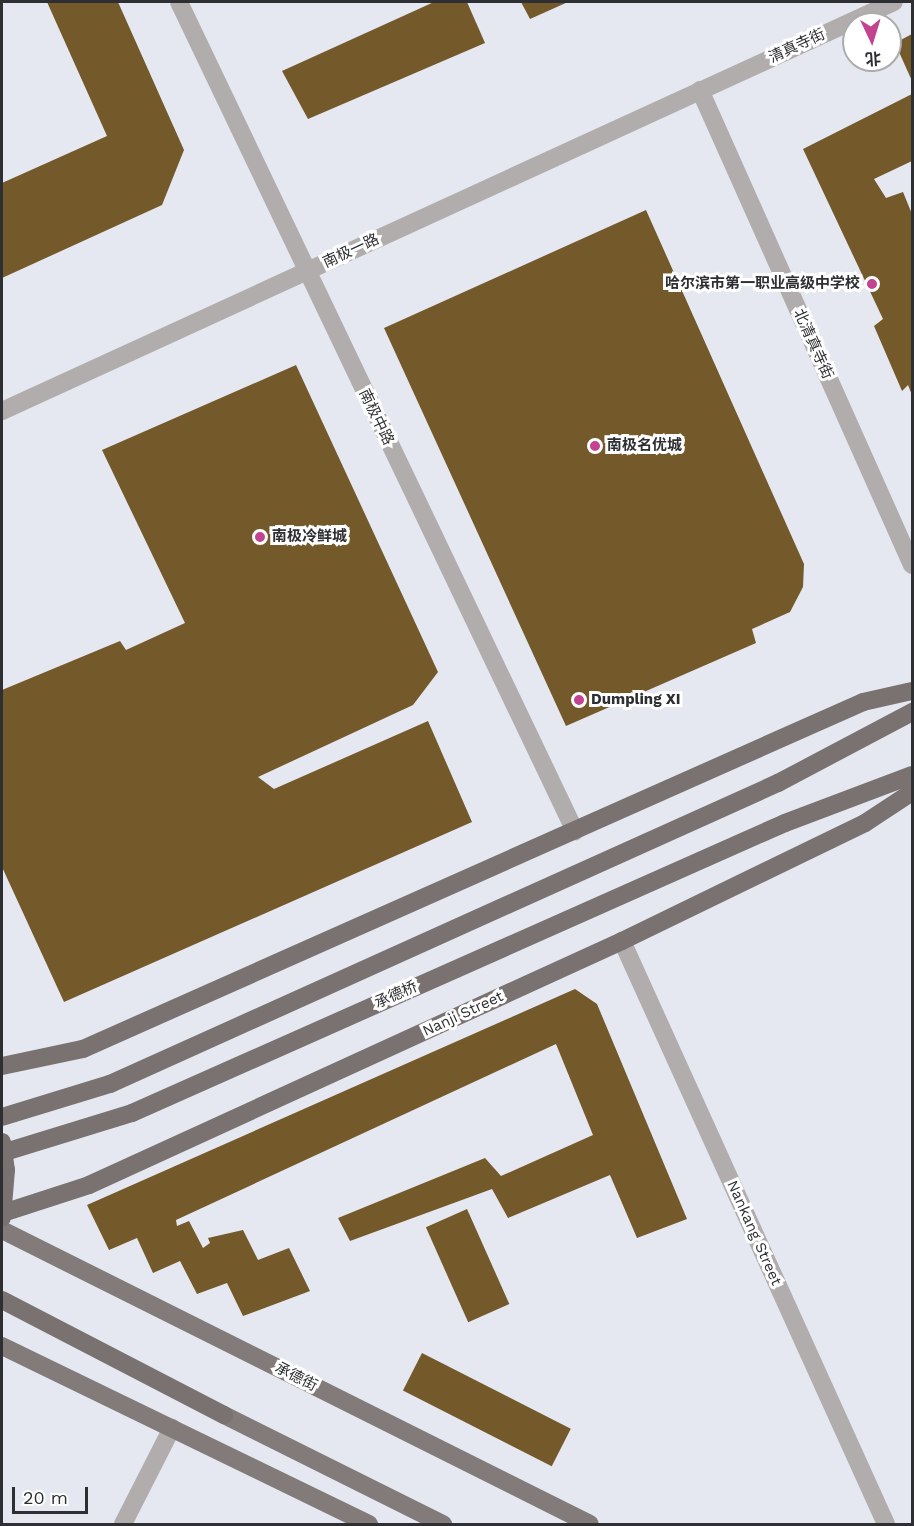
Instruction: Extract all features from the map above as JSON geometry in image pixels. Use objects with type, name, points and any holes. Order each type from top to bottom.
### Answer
[{"type":"highway","points":[[2,1066],[83,1049],[863,702],[912,691]]},
{"type":"highway","points":[[2,1117],[110,1084],[778,783],[912,712]]},
{"type":"highway","name":"承德桥","points":[[2,1153],[132,1113],[785,823],[912,775]]},
{"type":"highway","name":"Nanji Street","points":[[2,1220],[89,1185],[622,941],[865,823],[912,792]]},
{"type":"highway","points":[[2,1143],[6,1170],[2,1220]]},
{"type":"highway","points":[[2,1300],[224,1415]]},
{"type":"main road","name":"承德街","points":[[2,1220],[590,1524]]},
{"type":"main road","points":[[2,1346],[369,1524]]},
{"type":"main road","points":[[224,1415],[443,1524]]},
{"type":"street","name":"南极中路","points":[[179,2],[575,831]]},
{"type":"street","name":"清真寺街","points":[[700,90],[894,2]]},
{"type":"street","name":"南极一路","points":[[2,411],[700,90]]},
{"type":"street","name":"北清真寺街","points":[[700,90],[912,565]]},
{"type":"street","name":"Nankang Street","points":[[622,941],[886,1524]]},
{"type":"street","points":[[123,1524],[172,1428]]},
{"type":"building","points":[[47,2],[118,2],[184,150],[162,205],[2,278],[2,183],[107,136]]},
{"type":"building","points":[[434,2],[467,2],[485,43],[308,119],[282,71]]},
{"type":"building","points":[[521,2],[568,2],[530,19]]},
{"type":"building","points":[[912,34],[912,81],[902,59],[902,39]]},
{"type":"building","points":[[912,94],[912,161],[874,179],[886,198],[903,192],[912,214],[912,395],[908,385],[902,391],[874,326],[883,319],[803,149]]},
{"type":"building","name":"南极名优城","points":[[646,210],[804,564],[803,587],[790,612],[752,629],[756,643],[566,726],[384,328]]},
{"type":"building","points":[[296,365],[438,672],[413,705],[258,777],[274,789],[428,721],[472,822],[64,1002],[2,867],[2,690],[120,641],[126,650],[185,623],[102,450]]},
{"type":"building","points":[[575,989],[597,1004],[687,1219],[637,1238],[610,1175],[508,1218],[492,1189],[350,1241],[338,1218],[485,1158],[501,1176],[593,1135],[556,1044],[176,1220],[177,1226],[189,1221],[203,1248],[210,1243],[208,1238],[243,1230],[258,1260],[289,1248],[310,1291],[243,1316],[227,1283],[197,1294],[180,1261],[153,1273],[137,1238],[109,1250],[87,1205]]},
{"type":"building","points":[[467,1209],[509,1304],[468,1322],[426,1227]]},
{"type":"building","points":[[422,1353],[571,1429],[552,1466],[403,1390]]},
{"type":"place","name":"哈尔滨市第一职业高级中学校","points":[[872,284]]},
{"type":"place","name":"南极名优城","points":[[595,446]]},
{"type":"place","name":"南极冷鲜城","points":[[260,537]]},
{"type":"place","name":"Dumpling XI","points":[[579,700]]}]
